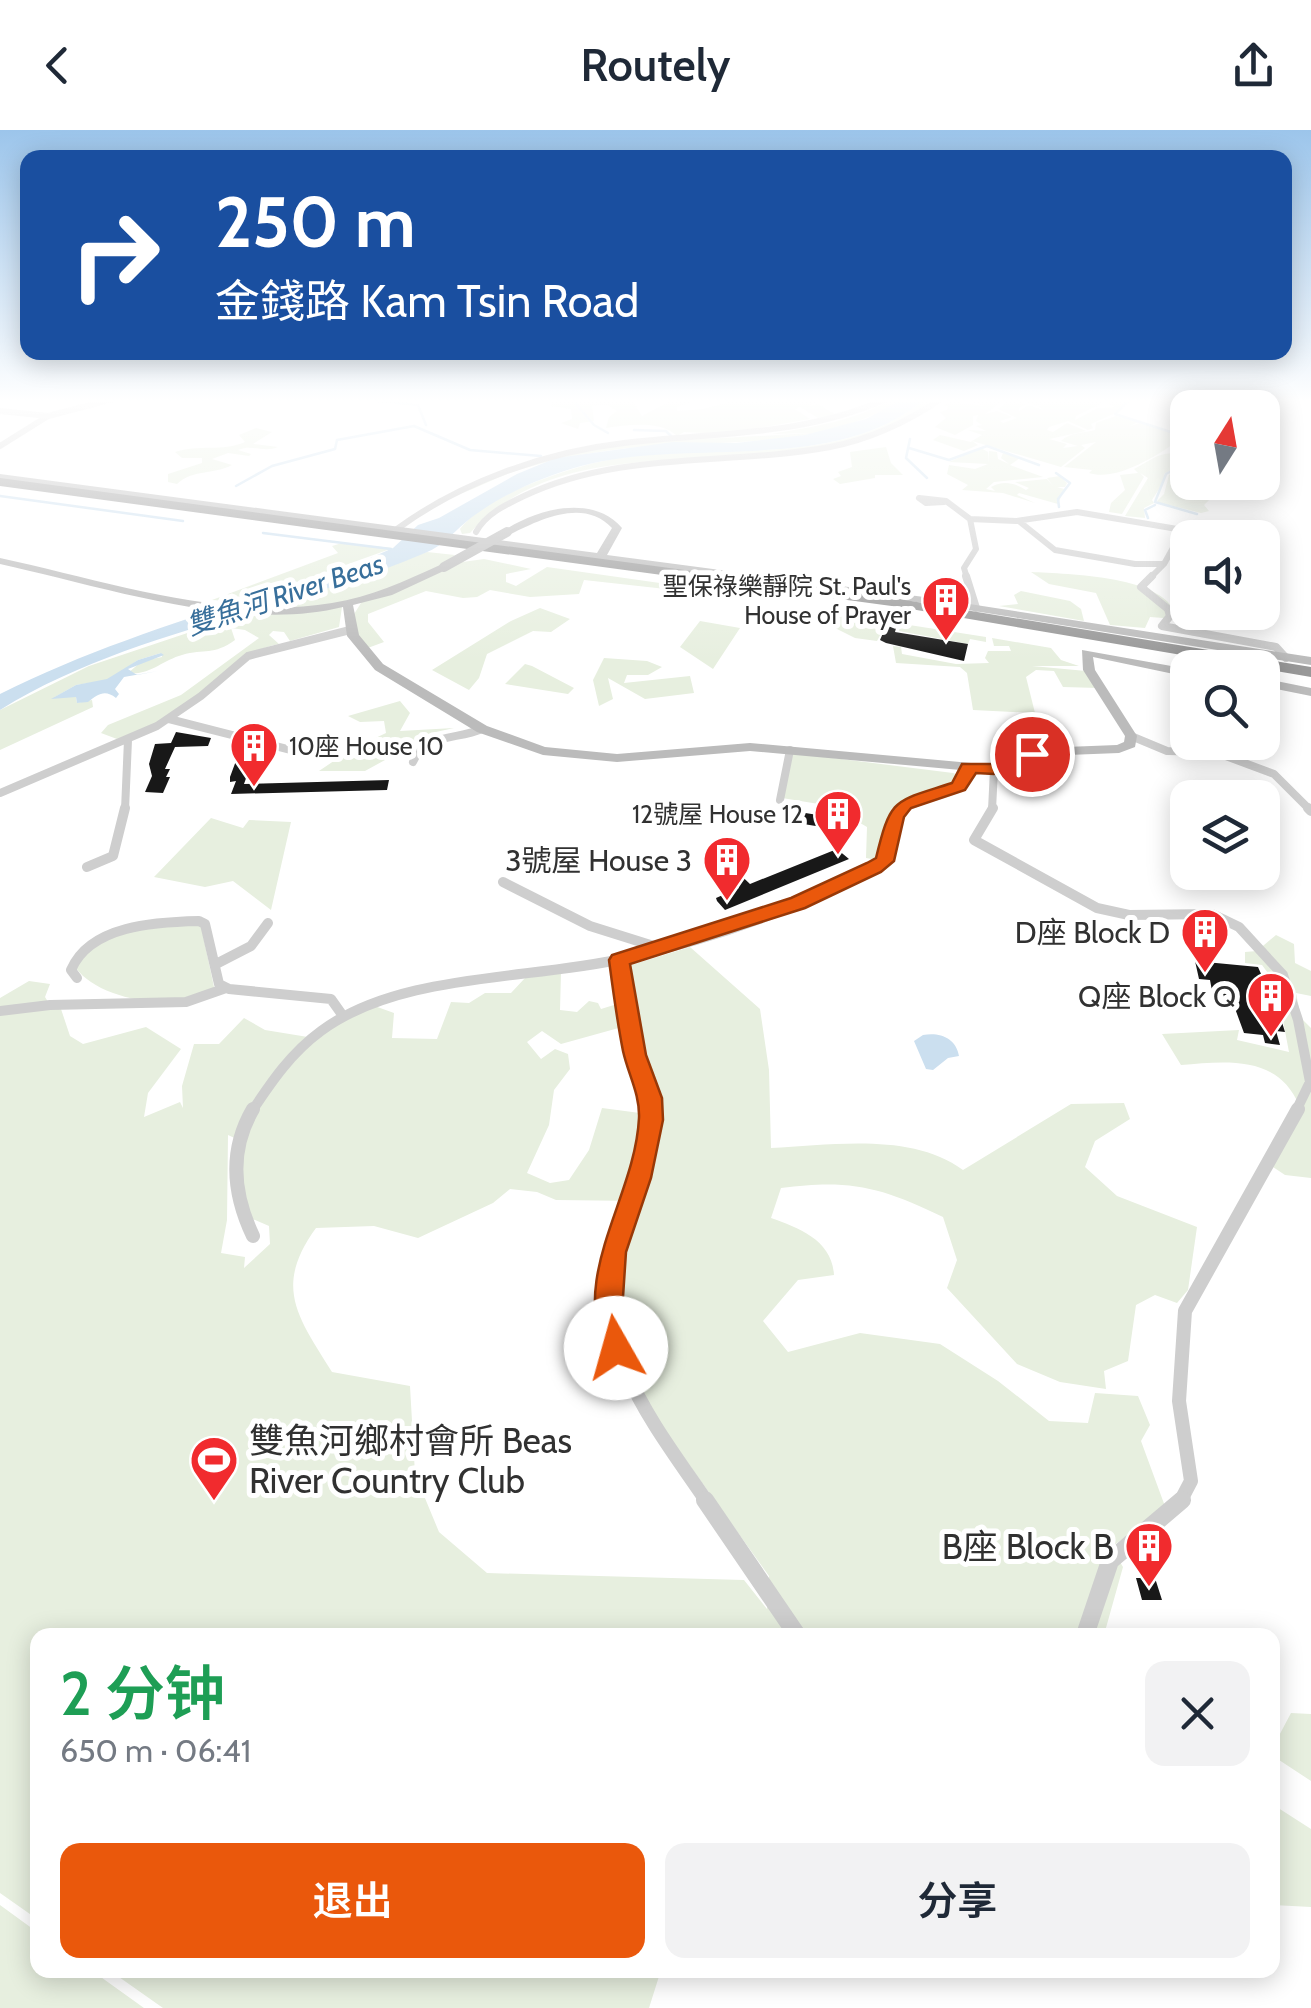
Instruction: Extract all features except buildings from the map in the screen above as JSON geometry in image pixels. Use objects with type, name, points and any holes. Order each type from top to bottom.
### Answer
[{"type":"highway","points":[[28,487],[465,541],[899,603],[1311,672]]},
{"type":"highway","points":[[465,541],[1170,658]]},
{"type":"highway","points":[[1280,676],[1311,682]]},
{"type":"street","points":[[397,534],[473,487]]},
{"type":"street","points":[[465,541],[487,517],[544,487]]},
{"type":"street","points":[[944,502],[970,519],[1016,521],[1072,512],[1184,530],[1163,564],[1141,587],[1170,612],[1163,627],[1276,648],[1286,658]]},
{"type":"street","points":[[0,560],[210,605],[275,612],[348,606],[403,589],[507,532],[551,514],[598,514],[610,518],[617,528],[601,556]]},
{"type":"street","points":[[970,519],[976,549],[964,568],[976,608]]},
{"type":"street","points":[[1016,521],[1035,529],[1046,545],[1055,550],[1135,564],[1163,564]]},
{"type":"street","points":[[397,534],[601,556],[976,608],[1311,661]]},
{"type":"street","points":[[348,606],[350,630],[359,646],[380,667],[482,729],[532,748],[592,758],[750,747],[994,769],[1040,752],[1119,749],[1130,744],[1131,736]]},
{"type":"street","points":[[0,793],[169,719],[248,656],[350,630]]},
{"type":"street","points":[[1170,669],[1086,652],[1089,670],[1131,736],[1167,751],[1214,752],[1274,774],[1311,811]]},
{"type":"street","points":[[1280,686],[1311,692]]},
{"type":"street","points":[[169,719],[202,731],[268,739],[299,752]]},
{"type":"street","points":[[413,762],[419,746],[425,742],[460,739],[482,729]]},
{"type":"street","points":[[86,867],[113,856],[124,831],[128,740]]},
{"type":"street","points":[[780,800],[790,750]]},
{"type":"street","points":[[253,1236],[241,1214],[232,1181],[243,1128],[288,1057],[312,1034],[380,999],[408,992],[557,974],[619,960],[798,903],[884,861],[899,809],[912,800],[959,786],[968,777],[968,767]]},
{"type":"street","points":[[994,769],[995,799],[990,818],[974,840],[1097,908],[1129,915],[1204,914],[1239,926],[1283,975],[1298,1020],[1310,1085],[1185,1311],[1179,1400],[1191,1481],[1185,1496],[1168,1515],[1110,1561],[1087,1628]]},
{"type":"street","points":[[503,882],[590,926],[661,948]]},
{"type":"street","points":[[77,978],[70,970],[72,962],[112,932],[187,921],[205,924],[218,963],[219,984],[226,988],[331,999],[343,1016]]},
{"type":"street","points":[[218,963],[251,946],[268,924]]},
{"type":"street","points":[[619,960],[635,1055],[650,1098],[651,1120],[638,1178],[612,1252],[609,1290],[616,1348],[638,1401],[792,1628]]},
{"type":"street","points":[[0,1011],[50,1005],[186,1002],[226,988]]},
{"type":"green space","points":[[534,487],[500,506],[470,533],[462,534],[460,529],[466,522],[506,495]]},
{"type":"green space","points":[[966,487],[989,487],[986,489],[995,491],[991,487],[1026,490],[1029,488],[1026,487],[1065,487],[1057,487],[1064,489],[1058,504],[1019,493],[1035,503],[1003,493],[962,490]]},
{"type":"green space","points":[[1124,487],[1138,487],[1122,514],[1109,512]]},
{"type":"green space","points":[[1143,487],[1160,487],[1154,503],[1144,508],[1145,518],[1125,516]]},
{"type":"green space","points":[[1166,487],[1170,487],[1170,500],[1209,500],[1204,505],[1209,511],[1201,513],[1156,502]]},
{"type":"green space","points":[[342,543],[393,548],[242,602],[212,600],[338,553],[332,546]]},
{"type":"green space","points":[[427,552],[455,555],[441,565],[484,559],[531,569],[506,574],[506,582],[516,586],[547,567],[688,587],[693,592],[584,580],[579,594],[530,597],[490,590],[477,597],[463,598],[426,591],[368,614],[368,622],[384,642],[365,649],[351,619],[361,603],[337,603],[342,607],[339,627],[290,641],[284,632],[273,631],[269,635],[279,644],[243,659],[186,706],[147,727],[117,739],[101,733],[108,725],[181,695],[259,638],[231,628],[235,640],[221,648],[182,655],[149,670],[128,673],[142,661],[162,657],[161,653],[138,660],[109,680],[76,685],[55,697],[76,697],[77,703],[92,700],[93,707],[0,750],[0,710],[89,666],[247,613],[285,606],[276,604]]},
{"type":"green space","points":[[1031,572],[1091,576],[1137,585],[1170,604],[1170,618],[1150,617],[1145,628],[1110,625],[1096,593],[1049,584]]},
{"type":"green space","points":[[1021,591],[1070,601],[1081,609],[1084,621],[999,606],[1018,604],[1014,595]]},
{"type":"green space","points":[[540,608],[570,619],[551,632],[533,631],[487,654],[479,678],[469,690],[432,670],[511,621]]},
{"type":"green space","points":[[839,614],[986,637],[986,642],[970,639],[968,644],[899,631],[900,626],[886,624],[877,641],[855,638],[835,628]]},
{"type":"green space","points":[[700,621],[740,628],[713,669],[680,647]]},
{"type":"green space","points":[[992,638],[1051,648],[1061,660],[1079,666],[1032,666],[1086,671],[1099,688],[1063,687],[1054,671],[1036,670],[1026,677],[1035,713],[973,710],[967,673],[960,667],[896,663],[893,646],[901,647],[902,654],[956,664],[989,663],[985,658],[988,651],[1011,651],[1009,646],[994,646]]},
{"type":"green space","points":[[604,658],[647,661],[662,667],[648,675],[627,675],[624,683],[690,676],[694,693],[645,699],[608,678],[613,699],[599,706],[593,680]]},
{"type":"green space","points":[[525,664],[574,688],[568,694],[505,684]]},
{"type":"green space","points":[[400,701],[410,713],[400,731],[454,728],[436,732],[365,771],[319,771],[386,733],[384,721],[360,722],[348,716]]},
{"type":"green space","points":[[793,753],[958,775],[955,785],[902,801],[891,809],[877,860],[866,858],[867,827],[831,806],[782,798]]},
{"type":"green space","points":[[211,818],[243,828],[249,820],[291,822],[271,910],[233,881],[205,887],[154,877]]},
{"type":"green space","points":[[201,926],[214,987],[200,996],[163,1002],[122,996],[103,989],[76,968],[85,955],[110,939],[139,930]]},
{"type":"green space","points":[[1276,935],[1294,944],[1295,963],[1311,971],[1311,996],[1296,993],[1301,1018],[1311,1028],[1311,1178],[1285,1175],[1273,1167],[1299,1105],[1278,1077],[1265,1069],[1233,1063],[1181,1065],[1162,1034],[1239,1030],[1237,1040],[1289,1052],[1276,984],[1262,965],[1245,963],[1245,952],[1257,951]]},
{"type":"green space","points":[[690,947],[760,1009],[769,1070],[771,1148],[896,1146],[943,1158],[963,1170],[1071,1104],[1124,1103],[1130,1119],[1095,1141],[1085,1167],[1117,1196],[1197,1227],[1188,1290],[1177,1303],[1155,1295],[1136,1305],[1128,1361],[1104,1371],[1106,1389],[1060,1382],[1017,1364],[947,1288],[957,1260],[943,1217],[865,1188],[781,1188],[771,1218],[803,1231],[821,1244],[834,1275],[798,1280],[763,1321],[788,1352],[860,1333],[940,1344],[998,1381],[1049,1421],[1088,1423],[1095,1393],[1138,1396],[1150,1425],[1141,1441],[1166,1509],[1111,1547],[1123,1567],[1106,1628],[30,1628],[30,1914],[0,1893],[0,998],[29,981],[50,984],[45,997],[50,1005],[61,1009],[70,1036],[83,1044],[146,1027],[181,1049],[148,1093],[144,1117],[180,1102],[183,1108],[182,1086],[194,1044],[219,1044],[244,1018],[265,1030],[314,1038],[369,1004],[394,1013],[392,1038],[437,1039],[451,1002],[469,1003],[485,993],[511,993],[525,978],[561,973],[560,1010],[577,1012],[589,1001],[598,1003],[601,1009],[630,1000],[633,1024],[561,1044],[542,1031],[527,1042],[541,1059],[555,1049],[568,1054],[570,1069],[554,1090],[549,1125],[527,1173],[550,1183],[569,1180],[589,1150],[602,1108],[655,1115],[648,1070],[641,1059],[628,966]],"holes":[[[228,1135],[241,1141],[241,1214],[269,1226],[270,1244],[244,1268],[245,1257],[221,1253],[227,1220]],[[510,1189],[537,1192],[556,1200],[638,1201],[624,1248],[617,1338],[652,1413],[769,1576],[767,1609],[744,1580],[487,1573],[439,1532],[415,1474],[410,1386],[332,1372],[301,1318],[293,1285],[303,1249],[316,1228],[374,1226],[418,1238],[493,1203]]]},
{"type":"green space","points":[[1291,1713],[1311,1714],[1311,1781],[1280,1761],[1280,1734]]},
{"type":"green space","points":[[1280,1809],[1311,1829],[1311,1907],[1280,1905]]},
{"type":"green space","points":[[0,1905],[30,1927],[30,1978],[102,1978],[144,2008],[0,2008]]},
{"type":"green space","points":[[120,1978],[658,1978],[649,2008],[163,2008]]},
{"type":"water","name":"雙魚河 River Beas","points":[[495,487],[525,487],[497,500],[425,553],[101,660],[0,710],[0,694],[43,674],[177,623],[359,563],[393,548],[418,525],[439,518]]},
{"type":"water","points":[[164,655],[128,669],[137,675],[124,677],[115,689],[119,694],[116,698],[105,693],[88,702],[77,703],[76,697],[51,699],[76,685],[107,679],[138,660]]},
{"type":"water","points":[[923,1035],[946,1038],[959,1056],[948,1058],[933,1070],[926,1069],[914,1041]]},
{"type":"waterway","points":[[1059,507],[1058,499],[1067,487]]},
{"type":"waterway","points":[[1161,487],[1155,502],[1197,514]]},
{"type":"waterway","points":[[0,496],[183,521]]},
{"type":"waterway","points":[[1148,518],[1145,510],[1155,505]]},
{"type":"waterway","name":"雙魚河 River Beas","points":[[263,533],[391,549]]},
{"type":"place","name":"聖保祿樂靜院 St. Paul's House of Prayer","points":[[946,642]]},
{"type":"place","name":"10座 House 10","points":[[254,788]]},
{"type":"place","name":"12號屋 House 12","points":[[838,856]]},
{"type":"place","name":"3號屋 House 3","points":[[727,902]]},
{"type":"place","name":"D座 Block D","points":[[1205,974]]},
{"type":"place","name":"Q座 Block Q","points":[[1271,1038]]},
{"type":"place","name":"雙魚河鄉村會所 Beas River Country Club","points":[[214,1502]]},
{"type":"place","name":"B座 Block B","points":[[1149,1588]]},
{"type":"route","points":[[616,1348],[610,1318],[612,1252],[638,1178],[651,1120],[650,1098],[635,1055],[619,960],[798,903],[874,868],[884,861],[895,816],[904,804],[959,786],[968,777],[968,767],[994,769],[1032,754]]}]
